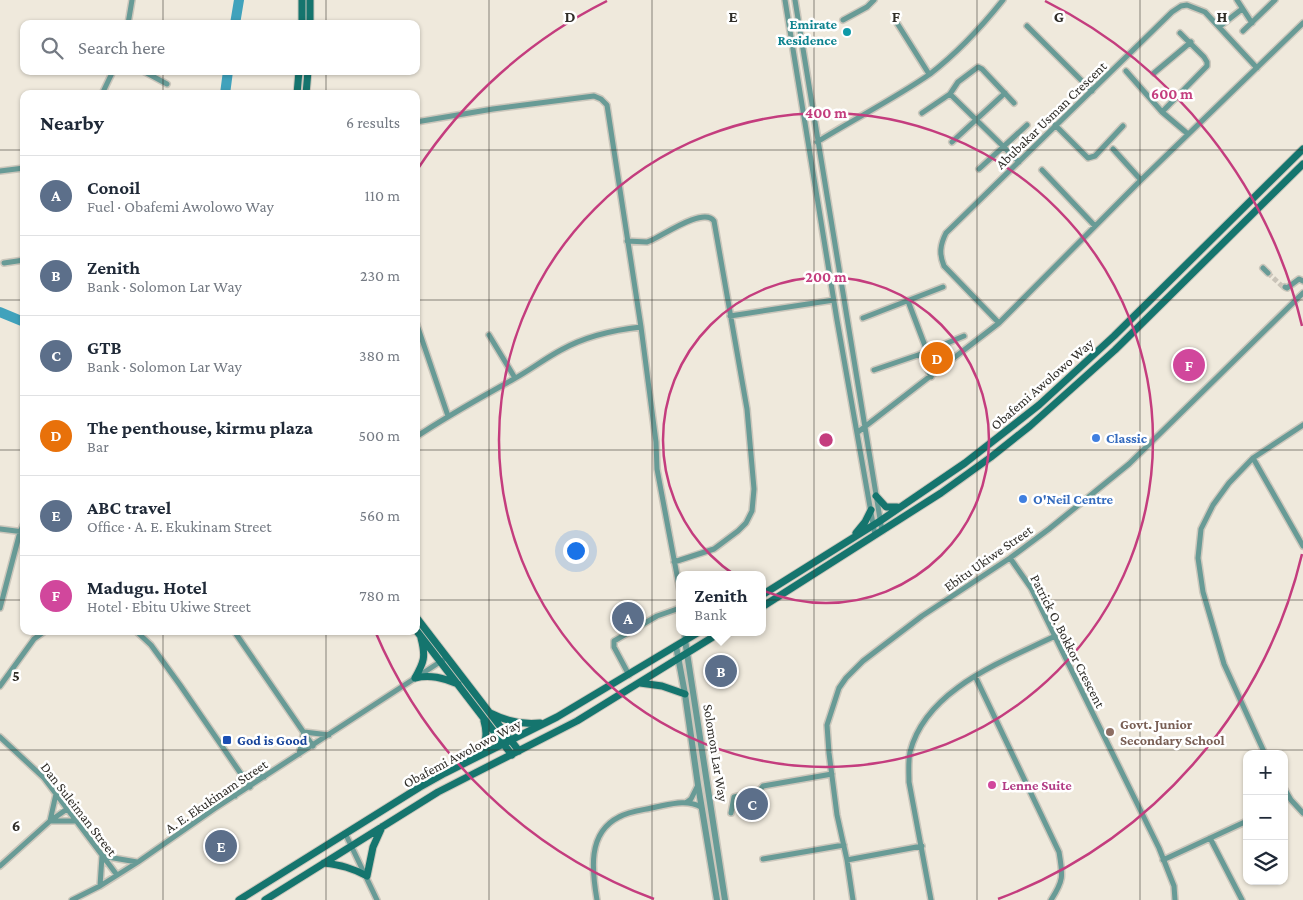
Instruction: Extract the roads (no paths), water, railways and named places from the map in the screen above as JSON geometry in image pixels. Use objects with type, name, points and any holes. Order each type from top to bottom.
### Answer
[{"type":"main road","points":[[302,0],[302,20]]},
{"type":"main road","points":[[310,0],[310,20]]},
{"type":"main road","points":[[297,90],[299,75]]},
{"type":"main road","points":[[306,90],[308,75]]},
{"type":"main road","name":"Obafemi Awolowo Way","points":[[766,593],[880,521],[989,446],[1059,388],[1114,336],[1303,149]]},
{"type":"main road","name":"Obafemi Awolowo Way","points":[[766,604],[966,476],[1052,408],[1114,350],[1303,164]]},
{"type":"main road","points":[[876,496],[881,504],[886,507],[902,506]]},
{"type":"main road","points":[[844,544],[865,522],[871,510]]},
{"type":"main road","points":[[420,623],[459,684],[486,714],[520,723],[545,723]]},
{"type":"main road","points":[[420,634],[443,660],[516,753]]},
{"type":"main road","points":[[415,678],[423,664],[424,655],[419,635]]},
{"type":"main road","name":"Obafemi Awolowo Way","points":[[239,900],[346,835],[420,787],[545,723],[676,646],[685,636]]},
{"type":"main road","name":"Obafemi Awolowo Way","points":[[265,900],[438,792],[584,717],[714,636]]},
{"type":"main road","points":[[415,678],[434,676],[459,684]]},
{"type":"main road","points":[[640,683],[662,686],[685,694]]},
{"type":"main road","points":[[474,758],[482,749],[486,740],[486,714]]},
{"type":"main road","points":[[324,864],[340,864],[367,876],[373,847],[382,827]]},
{"type":"street","points":[[129,20],[132,0]]},
{"type":"street","points":[[785,0],[875,535]]},
{"type":"street","points":[[794,0],[882,531]]},
{"type":"street","points":[[843,20],[867,7],[874,0]]},
{"type":"street","points":[[817,142],[929,74],[963,43],[1003,0]]},
{"type":"street","points":[[1237,0],[1252,23]]},
{"type":"street","points":[[1243,31],[1275,0]]},
{"type":"street","name":"Abubakar Usman Crescent","points":[[999,323],[944,266],[940,255],[941,242],[946,233],[1055,125],[1172,12],[1181,6],[1188,5],[1205,12],[1257,68]]},
{"type":"street","points":[[1219,27],[1242,9]]},
{"type":"street","points":[[897,23],[929,74]]},
{"type":"street","points":[[858,432],[999,323],[1141,180],[1303,23]]},
{"type":"street","points":[[1027,26],[1092,90]]},
{"type":"street","points":[[1162,112],[1207,66],[1204,57],[1180,32]]},
{"type":"street","points":[[1154,73],[1190,42]]},
{"type":"street","points":[[922,113],[950,94],[962,79],[978,67],[982,68],[1014,103]]},
{"type":"street","points":[[1126,71],[1162,112],[1188,134]]},
{"type":"street","points":[[104,90],[111,75]]},
{"type":"street","points":[[150,75],[167,84]]},
{"type":"street","points":[[950,94],[1019,162]]},
{"type":"street","points":[[952,142],[1005,94]]},
{"type":"street","points":[[420,121],[493,108],[594,96],[607,104],[641,327],[656,442],[657,469],[676,572]]},
{"type":"street","points":[[979,169],[1027,125]]},
{"type":"street","points":[[1055,125],[1088,158],[1095,156],[1123,126]]},
{"type":"street","points":[[1113,149],[1141,180]]},
{"type":"street","points":[[0,170],[20,168]]},
{"type":"street","points":[[1042,170],[1095,226]]},
{"type":"street","points":[[627,241],[647,242],[692,219],[702,216],[712,218],[747,409],[754,489],[752,511],[746,523],[714,549],[674,562]]},
{"type":"street","points":[[4,263],[20,261]]},
{"type":"street","points":[[1264,268],[1268,273]]},
{"type":"street","points":[[1285,287],[1287,288],[1299,279],[1303,281]]},
{"type":"street","points":[[864,318],[943,286]]},
{"type":"street","name":"Ebitu Ukiwe Street","points":[[853,900],[847,860],[837,815],[827,725],[839,688],[846,678],[863,661],[922,616],[1010,558],[1129,464],[1303,293]]},
{"type":"street","points":[[730,316],[834,300]]},
{"type":"street","points":[[908,300],[930,377]]},
{"type":"street","points":[[420,434],[560,350],[590,336],[614,330],[641,327]]},
{"type":"street","points":[[420,334],[448,416]]},
{"type":"street","points":[[488,335],[515,378]]},
{"type":"street","points":[[874,370],[924,353],[964,336]]},
{"type":"street","points":[[1263,750],[1224,664],[1203,592],[1198,558],[1201,529],[1213,505],[1229,483],[1253,458],[1303,425]]},
{"type":"street","points":[[1253,458],[1303,546]]},
{"type":"street","points":[[0,529],[20,532]]},
{"type":"street","points":[[0,608],[20,539]]},
{"type":"street","name":"Patrick O. Bokkor Crescent","points":[[1010,558],[1030,588],[1055,636],[1163,860],[1174,886],[1175,900]]},
{"type":"street","points":[[629,675],[614,648],[614,641],[657,616],[676,609]]},
{"type":"street","points":[[0,686],[34,639],[40,635]]},
{"type":"street","points":[[140,635],[150,645],[250,787]]},
{"type":"street","points":[[237,635],[313,746]]},
{"type":"street","name":"Solomon Lar Way","points":[[685,636],[725,900]]},
{"type":"street","points":[[931,900],[909,782],[908,764],[915,738],[934,707],[949,692],[975,676],[1055,636]]},
{"type":"street","name":"Solomon Lar Way","points":[[676,646],[717,900]]},
{"type":"street","name":"A. E. Ekukinam Street","points":[[72,900],[100,886],[138,862],[443,660]]},
{"type":"street","points":[[975,676],[1059,852],[1063,874],[1051,900]]},
{"type":"street","points":[[304,732],[329,735]]},
{"type":"street","points":[[299,754],[304,732]]},
{"type":"street","name":"Dan Suleiman Street","points":[[0,737],[35,769],[77,821],[116,875]]},
{"type":"street","points":[[241,774],[264,778]]},
{"type":"street","points":[[235,796],[241,774]]},
{"type":"street","points":[[731,812],[734,797],[759,791],[763,786],[832,774]]},
{"type":"street","points":[[597,900],[593,854],[603,831],[609,823],[620,816],[686,802],[691,799],[698,785]]},
{"type":"street","points":[[50,820],[56,794]]},
{"type":"street","points":[[1288,795],[1303,813]]},
{"type":"street","points":[[686,802],[701,807]]},
{"type":"street","points":[[0,866],[50,820],[67,809]]},
{"type":"street","points":[[50,820],[77,821]]},
{"type":"street","points":[[1163,860],[1243,823]]},
{"type":"street","points":[[346,835],[378,900]]},
{"type":"street","points":[[1210,838],[1242,900]]},
{"type":"street","points":[[763,859],[844,845]]},
{"type":"street","points":[[847,860],[922,846]]},
{"type":"street","points":[[100,886],[102,856],[138,862]]},
{"type":"street","points":[[0,860],[6,861]]},
{"type":"waterway","points":[[236,20],[239,0]]},
{"type":"waterway","points":[[226,90],[227,75]]},
{"type":"waterway","points":[[0,312],[20,320]]},
{"type":"tunnel","points":[[1268,273],[1285,287]]},
{"type":"place","name":"Emirate Residence","points":[[847,32]]},
{"type":"place","name":"The penthouse, kirmu plaza","points":[[937,358]]},
{"type":"place","name":"Madugu. Hotel","points":[[1189,365]]},
{"type":"place","name":"Classic","points":[[1096,438]]},
{"type":"place","name":"O'Neil Centre","points":[[1023,499]]},
{"type":"place","name":"Conoil","points":[[628,618]]},
{"type":"place","name":"Zenith","points":[[721,671]]},
{"type":"place","name":"Govt. Junior Secondary School","points":[[1110,732]]},
{"type":"place","name":"God is Good","points":[[227,740]]},
{"type":"place","name":"Lenne Suite","points":[[992,785]]},
{"type":"place","name":"GTB","points":[[752,804]]},
{"type":"place","name":"ABC travel","points":[[221,846]]}]
